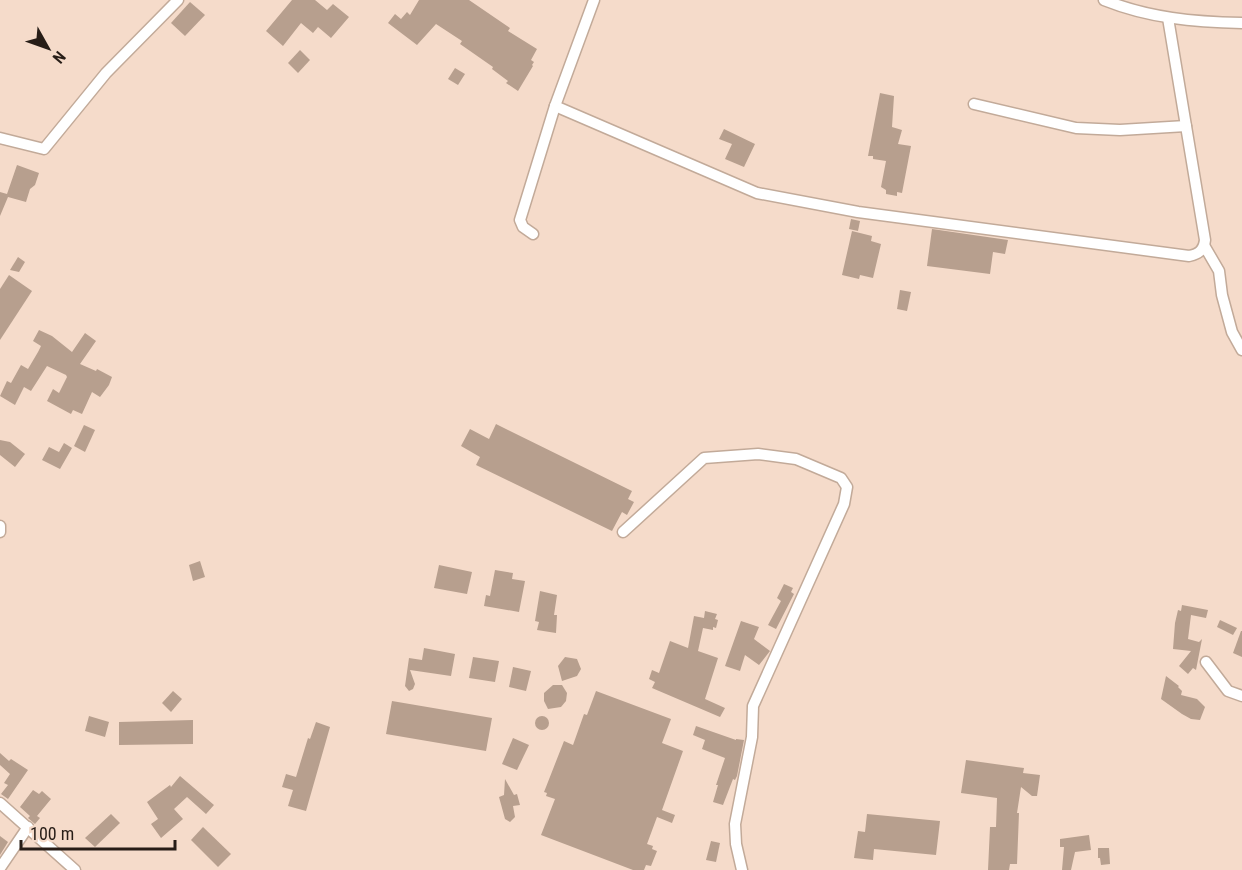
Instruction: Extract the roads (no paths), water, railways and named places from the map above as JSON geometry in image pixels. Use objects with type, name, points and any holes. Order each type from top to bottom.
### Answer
[{"type":"street","points":[[0,138],[44,149],[106,73],[178,0]]},
{"type":"street","points":[[533,234],[524,227],[520,220],[555,106],[594,0]]},
{"type":"street","points":[[1104,0],[1143,13],[1168,18],[1242,23]]},
{"type":"street","points":[[1168,18],[1205,247],[1219,271],[1222,295],[1232,332],[1242,350]]},
{"type":"street","points":[[974,104],[1076,128],[1120,130],[1186,126]]},
{"type":"street","points":[[555,106],[757,193],[858,212],[1189,256],[1200,252],[1205,247]]},
{"type":"street","points":[[623,532],[704,458],[758,454],[796,459],[841,478],[847,487],[844,504],[753,706],[752,737],[735,824],[736,844],[742,870]]},
{"type":"street","points":[[0,526],[0,532]]},
{"type":"street","points":[[1206,662],[1228,691],[1242,696]]},
{"type":"street","points":[[0,803],[75,870]]},
{"type":"street","points":[[0,868],[28,827]]}]
